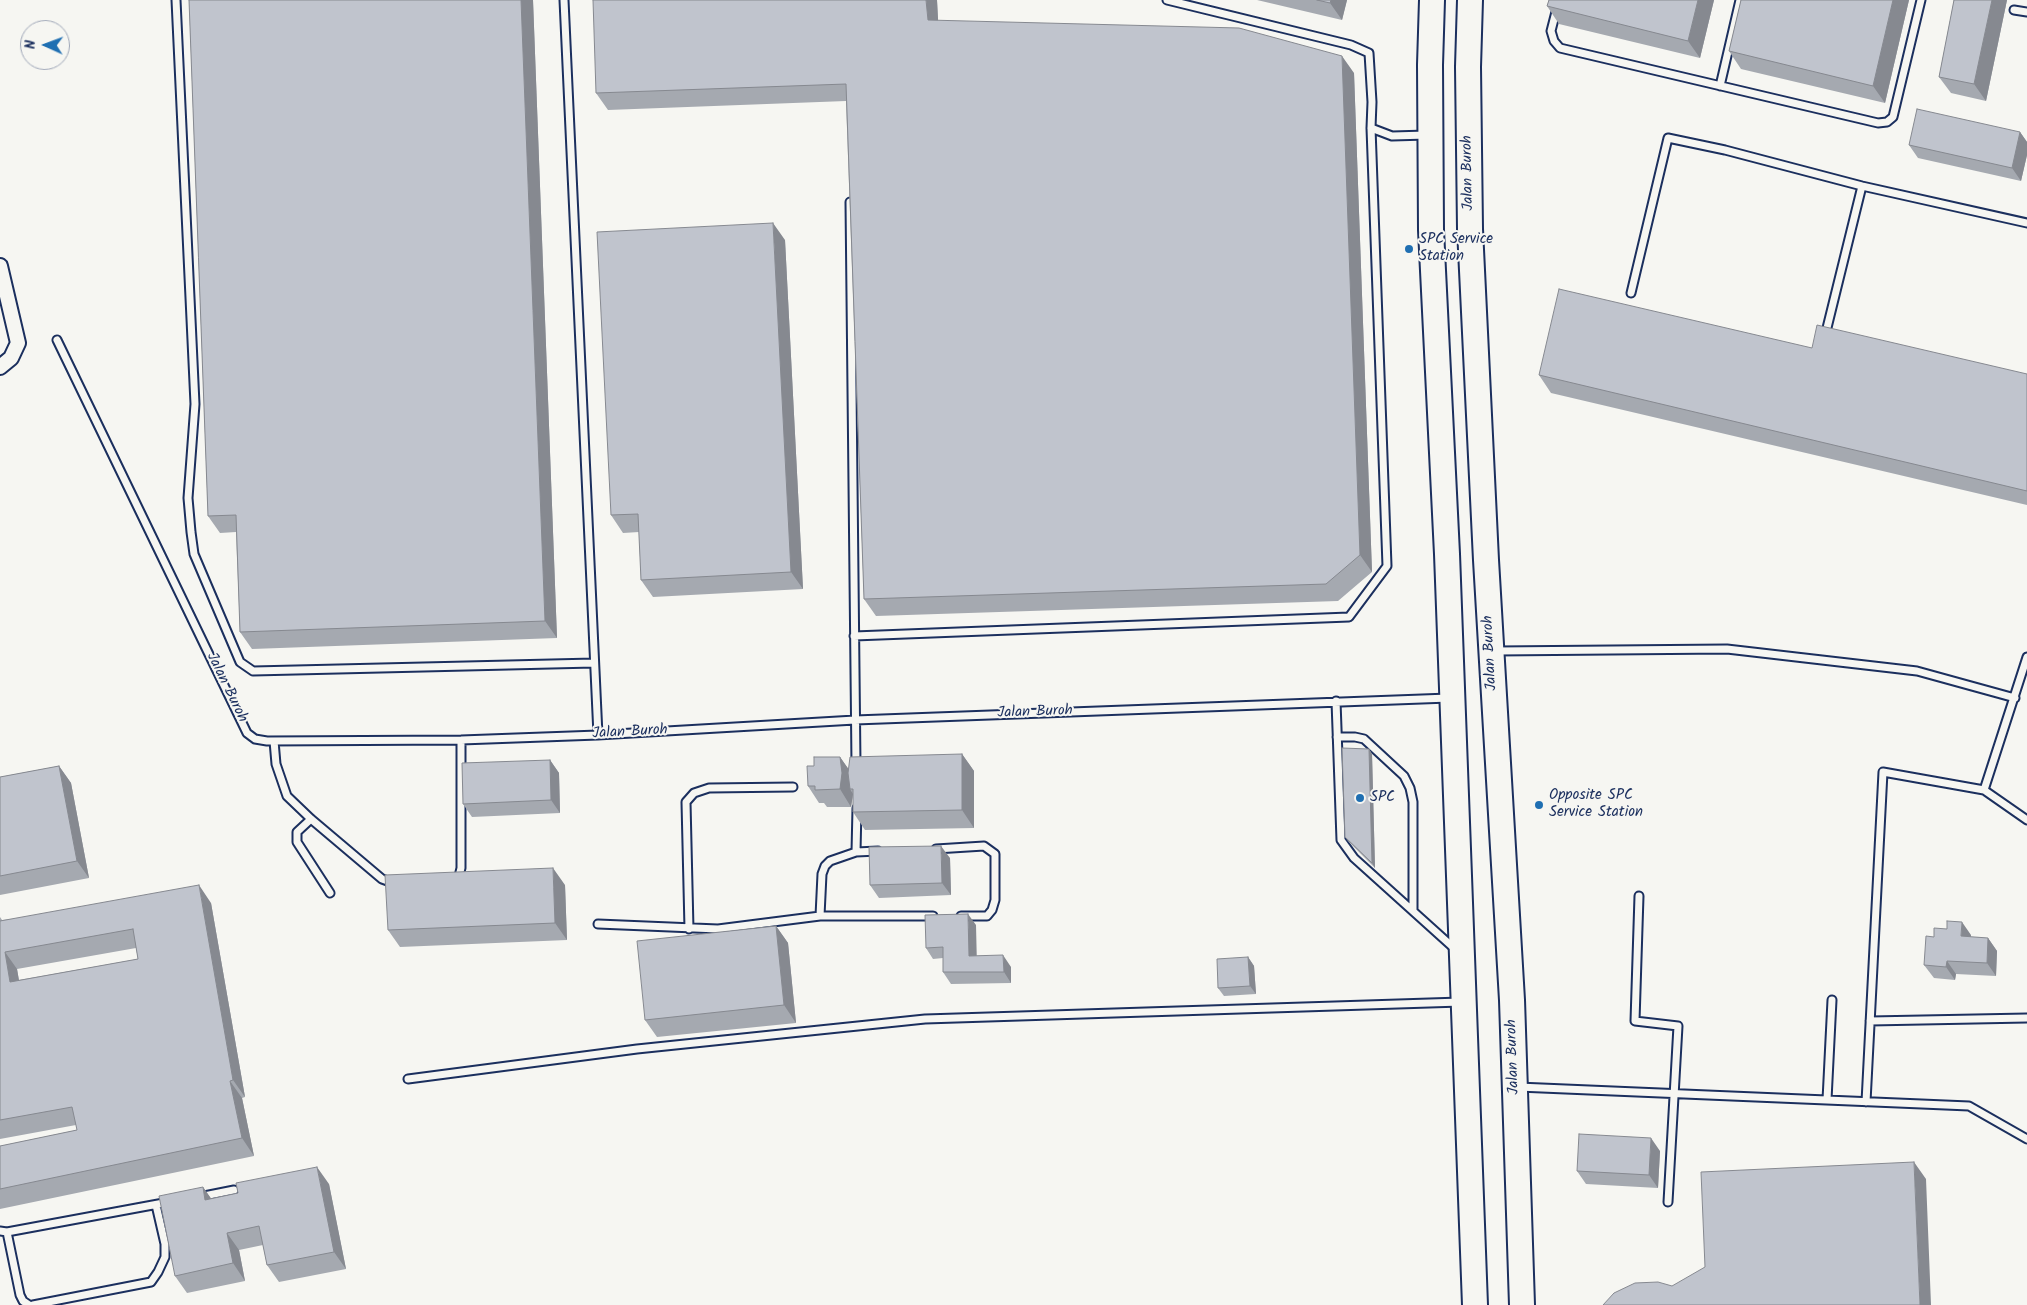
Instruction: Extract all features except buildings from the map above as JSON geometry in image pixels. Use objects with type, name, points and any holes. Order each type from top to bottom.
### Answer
[{"type":"highway","points":[[1432,0],[1430,230],[1447,554],[1475,1305]]},
{"type":"highway","name":"Jalan Buroh","points":[[1470,0],[1468,67],[1470,230],[1491,651],[1512,990],[1522,1305]]},
{"type":"street","points":[[0,266],[18,343],[11,358],[0,367]]},
{"type":"lane","points":[[176,0],[195,404],[188,498],[190,532],[194,554],[240,662],[253,671],[594,663]]},
{"type":"lane","points":[[564,0],[598,735]]},
{"type":"lane","points":[[854,636],[1349,617],[1387,566],[1369,53],[1351,45],[1166,0]]},
{"type":"lane","points":[[1559,0],[1551,31],[1554,41],[1560,48],[1878,123],[1887,122],[1893,118],[1921,0]]},
{"type":"lane","points":[[1720,86],[1740,0]]},
{"type":"lane","points":[[2014,10],[2027,12]]},
{"type":"lane","points":[[1371,128],[1392,136],[1430,134]]},
{"type":"lane","points":[[1631,292],[1668,138],[1725,150],[1862,186],[2027,223]]},
{"type":"lane","points":[[1822,348],[1862,186]]},
{"type":"lane","points":[[850,202],[857,770]]},
{"type":"lane","name":"Jalan Buroh","points":[[57,340],[247,732],[255,739],[274,741],[461,740],[598,735],[855,720],[1452,698]]},
{"type":"lane","points":[[1491,651],[1727,648],[1917,671],[2015,698]]},
{"type":"lane","points":[[1984,790],[2027,660]]},
{"type":"lane","points":[[1336,701],[1341,840],[1354,858],[1462,955]]},
{"type":"lane","points":[[1337,737],[1355,737],[1364,740],[1404,776],[1410,788],[1413,802],[1412,910]]},
{"type":"lane","points":[[453,883],[458,880],[461,868],[461,740]]},
{"type":"lane","points":[[274,741],[276,764],[288,796],[310,819],[382,879],[392,883],[401,883]]},
{"type":"lane","points":[[1866,1102],[1883,772],[1984,790],[2027,820]]},
{"type":"lane","points":[[688,929],[686,802],[694,793],[709,788],[793,787]]},
{"type":"lane","points":[[856,852],[857,804]]},
{"type":"lane","points":[[310,819],[297,832],[297,842],[330,893]]},
{"type":"lane","points":[[925,849],[984,846],[995,854],[995,900],[992,910],[986,916],[957,916]]},
{"type":"lane","points":[[820,916],[822,874],[825,866],[830,861],[856,852],[886,851]]},
{"type":"lane","points":[[1639,896],[1635,1021],[1678,1026],[1668,1202]]},
{"type":"lane","points":[[598,924],[718,929],[820,916],[938,916]]},
{"type":"lane","points":[[1827,1100],[1832,1000]]},
{"type":"lane","points":[[408,1079],[637,1049],[925,1019],[1464,1002]]},
{"type":"lane","points":[[1870,1021],[2027,1018]]},
{"type":"lane","points":[[1515,1087],[1969,1106],[2027,1139]]},
{"type":"lane","points":[[191,1198],[234,1190]]},
{"type":"lane","points":[[156,1205],[165,1257],[151,1282],[31,1305],[22,1301],[4,1232],[156,1205],[173,1202]]},
{"type":"place","name":"SPC Service Station","points":[[1409,249]]},
{"type":"place","name":"SPC","points":[[1360,798]]},
{"type":"place","name":"Opposite SPC Service Station","points":[[1539,805]]}]
